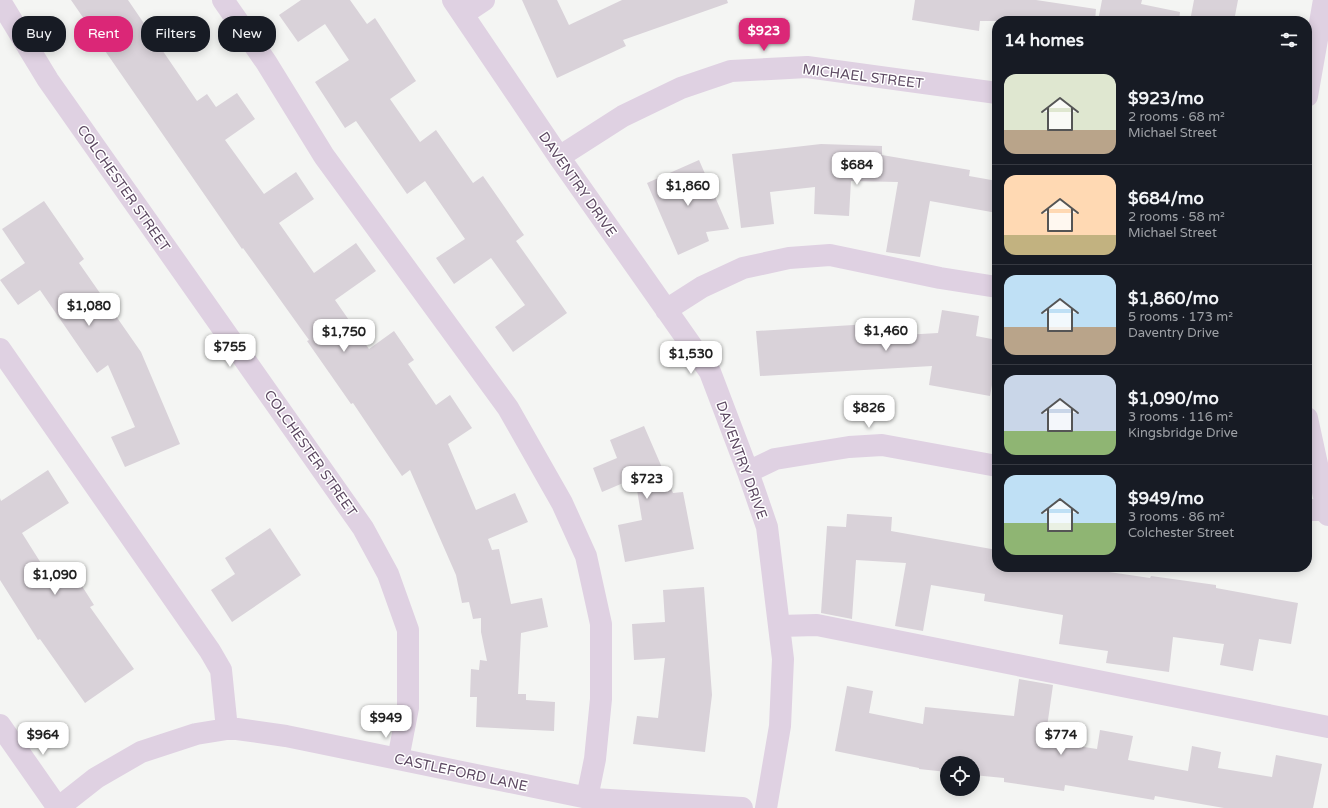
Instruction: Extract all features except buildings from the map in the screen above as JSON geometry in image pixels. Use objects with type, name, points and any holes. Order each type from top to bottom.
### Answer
[{"type":"street","points":[[223,0],[266,62],[324,156],[508,408],[562,503],[584,550],[601,624],[601,699],[595,759],[587,798]]},
{"type":"street","points":[[458,7],[484,0]]},
{"type":"street","points":[[1312,68],[1324,0]]},
{"type":"street","name":"COLCHESTER STREET","points":[[0,1],[48,80],[363,528],[388,574],[408,630],[408,708],[398,759]]},
{"type":"street","name":"DAVENTRY DRIVE","points":[[458,7],[559,157],[710,372],[767,527],[783,659],[780,726],[766,808]]},
{"type":"street","name":"MICHAEL STREET","points":[[559,157],[622,116],[681,88],[731,71],[807,67],[992,92]]},
{"type":"street","points":[[666,310],[702,287],[743,268],[796,257],[830,255],[940,278],[992,286]]},
{"type":"street","points":[[0,349],[210,651],[221,670],[227,729]]},
{"type":"street","points":[[748,472],[775,459],[849,447],[882,445],[992,465]]},
{"type":"street","points":[[1312,454],[1320,512]]},
{"type":"street","points":[[779,626],[817,625],[1328,727]]},
{"type":"street","points":[[0,725],[58,808]]},
{"type":"street","name":"CASTLEFORD LANE","points":[[58,808],[96,778],[141,752],[196,734],[227,729],[237,729],[286,736],[593,799],[742,808]]}]
